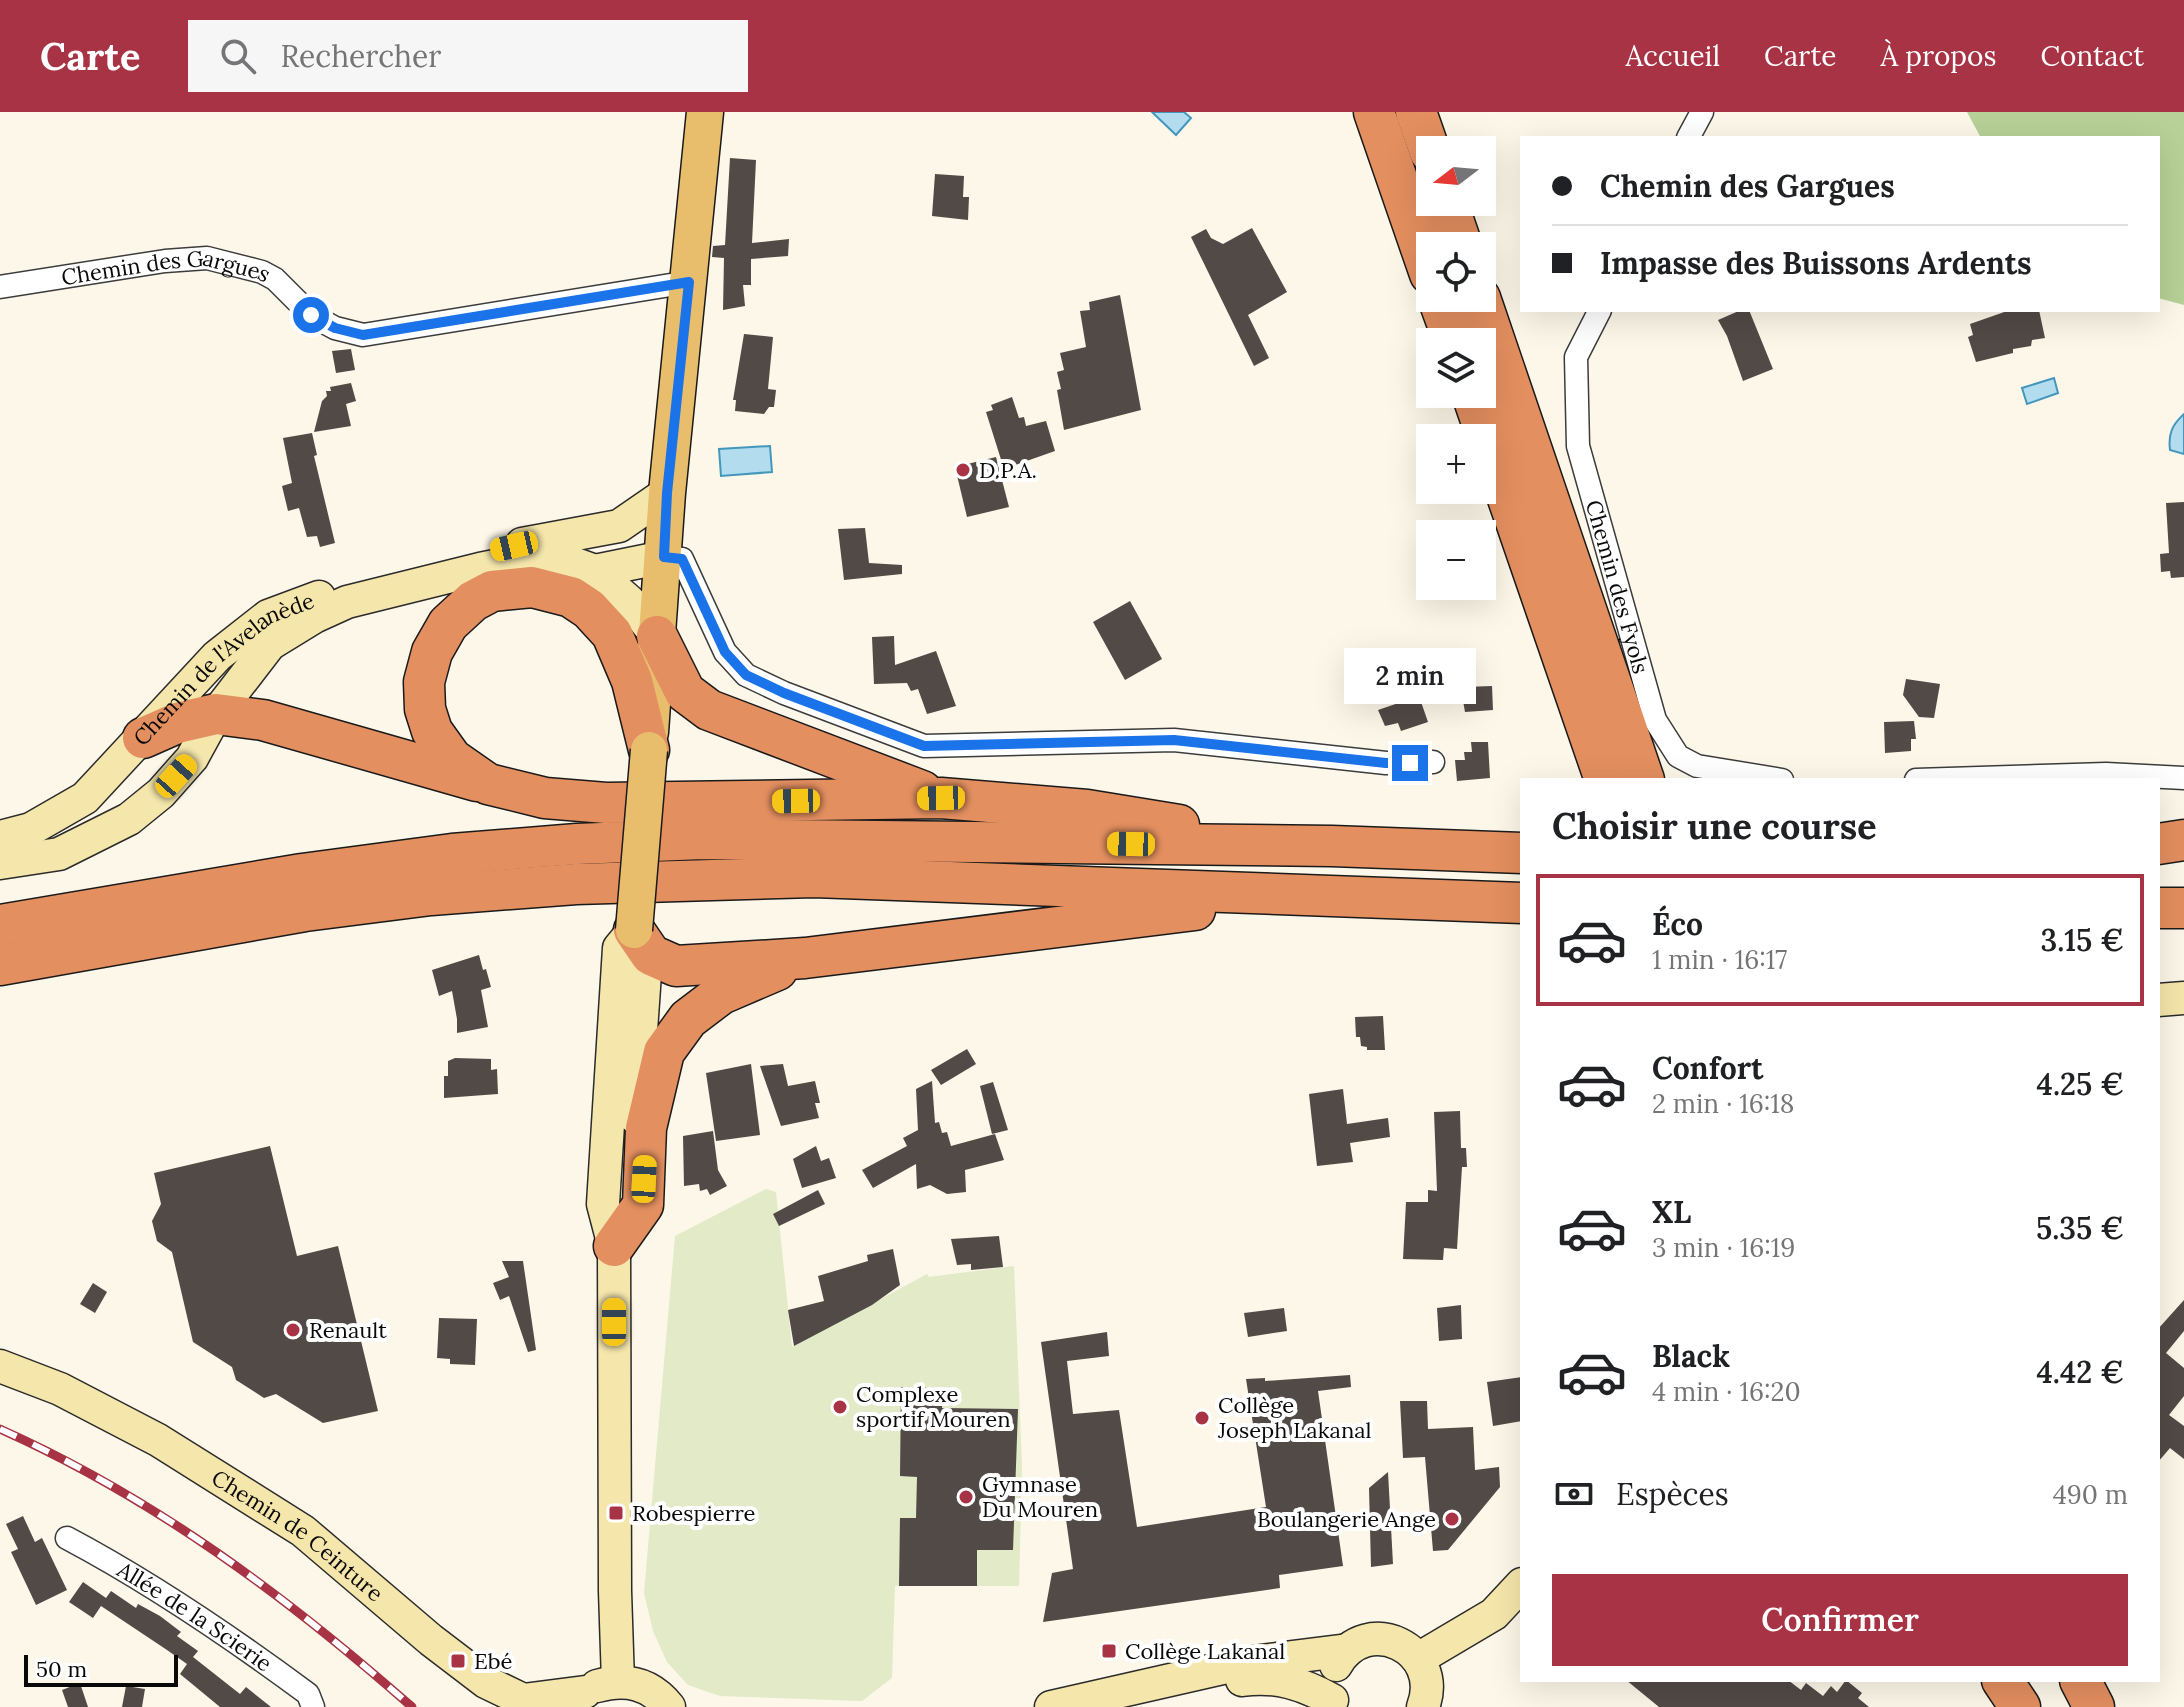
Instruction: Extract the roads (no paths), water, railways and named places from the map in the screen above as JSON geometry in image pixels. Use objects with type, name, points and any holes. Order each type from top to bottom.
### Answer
[{"type":"highway","points":[[1374,112],[1416,234]]},
{"type":"highway","points":[[1416,112],[1424,136]]},
{"type":"highway","points":[[1485,312],[1643,778]]},
{"type":"highway","points":[[1477,408],[1604,778]]},
{"type":"highway","points":[[488,784],[452,759],[432,731],[425,709],[424,682],[432,652],[448,624],[473,601],[492,591],[532,587],[551,590],[571,597],[589,609],[612,634],[632,681],[649,750]]},
{"type":"highway","points":[[657,636],[685,692],[709,710],[941,798]]},
{"type":"highway","points":[[143,738],[177,723],[216,714],[263,720],[545,798],[606,803],[941,798],[1087,810],[1314,846]]},
{"type":"highway","points":[[0,925],[302,874],[452,854],[577,844],[703,839],[1314,846],[1520,853]]},
{"type":"highway","points":[[2160,844],[2184,840]]},
{"type":"highway","points":[[0,965],[305,911],[431,895],[576,884],[814,877],[1520,903]]},
{"type":"highway","points":[[634,930],[651,955],[676,966],[805,958],[1319,895]]},
{"type":"highway","points":[[2160,908],[2184,908]]},
{"type":"highway","points":[[614,1246],[643,1205],[646,1128],[664,1052],[688,1019],[721,994],[805,958]]},
{"type":"highway","points":[[2003,1682],[2020,1707]]},
{"type":"highway","points":[[2033,1682],[2046,1707]]},
{"type":"highway","points":[[2081,1682],[2097,1707]]},
{"type":"highway","points":[[2090,1682],[2097,1707]]},
{"type":"main road","points":[[693,1707],[664,1702],[648,1688],[618,1682],[614,1246],[630,1204],[646,959],[634,930],[667,493],[705,112]]},
{"type":"main road","name":"Chemin de l'Avelanède","points":[[0,837],[31,829],[85,798],[217,656],[268,616],[352,584],[541,540],[619,526],[667,493]]},
{"type":"main road","points":[[619,526],[664,557]]},
{"type":"main road","points":[[595,571],[664,557]]},
{"type":"main road","name":"Chemin de l'Avelanède","points":[[0,863],[59,854],[129,819],[161,793],[192,758],[216,714],[270,644],[314,617],[347,602],[519,561],[559,558],[595,571],[629,601],[657,636]]},
{"type":"main road","points":[[2160,1000],[2184,998]]},
{"type":"main road","name":"Chemin de Ceinture","points":[[0,1366],[60,1389],[158,1440],[303,1531],[431,1640],[486,1682],[523,1700],[580,1700],[594,1687],[618,1682]]},
{"type":"main road","name":"Chemin de Ceinture","points":[[0,1384],[55,1406],[158,1459],[294,1544],[461,1688],[489,1707]]},
{"type":"main road","points":[[1418,1659],[1494,1614],[1520,1586]]},
{"type":"main road","points":[[1051,1707],[1245,1663],[1348,1650],[1370,1640],[1388,1640],[1405,1646],[1418,1659],[1425,1672],[1429,1705]]},
{"type":"main road","points":[[1334,1703],[1330,1686],[1333,1673],[1348,1650]]},
{"type":"main road","points":[[1134,1707],[1246,1679],[1273,1678],[1304,1685],[1334,1703]]},
{"type":"street","points":[[1689,136],[1702,112]]},
{"type":"street","name":"Chemin des Gargues","points":[[0,287],[165,261],[207,258],[262,272],[275,279],[311,315],[335,328],[363,335],[689,282]]},
{"type":"street","name":"Chemin des Fyols","points":[[1599,312],[1576,357],[1578,446],[1655,720],[1678,756],[1697,766],[1770,778]]},
{"type":"street","points":[[664,557],[682,559],[725,652],[746,675],[784,693],[924,746],[1174,740],[1386,763],[1433,762]]},
{"type":"street","points":[[1979,778],[2106,774],[2184,778]]},
{"type":"street","name":"Allée de la Scierie","points":[[67,1538],[230,1636],[308,1694],[313,1707]]},
{"type":"water","points":[[1152,112],[1184,112],[1191,118],[1176,135]]},
{"type":"water","points":[[2054,378],[2058,393],[2027,404],[2022,388]]},
{"type":"water","points":[[2184,414],[2184,454],[2170,450],[2170,434]]},
{"type":"water","points":[[770,446],[772,472],[721,476],[719,449]]},
{"type":"railway","points":[[0,1429],[111,1486],[216,1552],[316,1627],[412,1707]]},
{"type":"place","name":"D.P.A.","points":[[963,470]]},
{"type":"place","name":"Renault","points":[[293,1330]]},
{"type":"place","name":"Complexe sportif Mouren","points":[[840,1407]]},
{"type":"place","name":"Collège Joseph Lakanal","points":[[1202,1418]]},
{"type":"place","name":"Gymnase Du Mouren","points":[[966,1497]]},
{"type":"place","name":"Robespierre","points":[[616,1513]]},
{"type":"place","name":"Boulangerie Ange","points":[[1452,1519]]},
{"type":"place","name":"Collège Lakanal","points":[[1109,1651]]},
{"type":"place","name":"Ebé","points":[[458,1661]]}]
